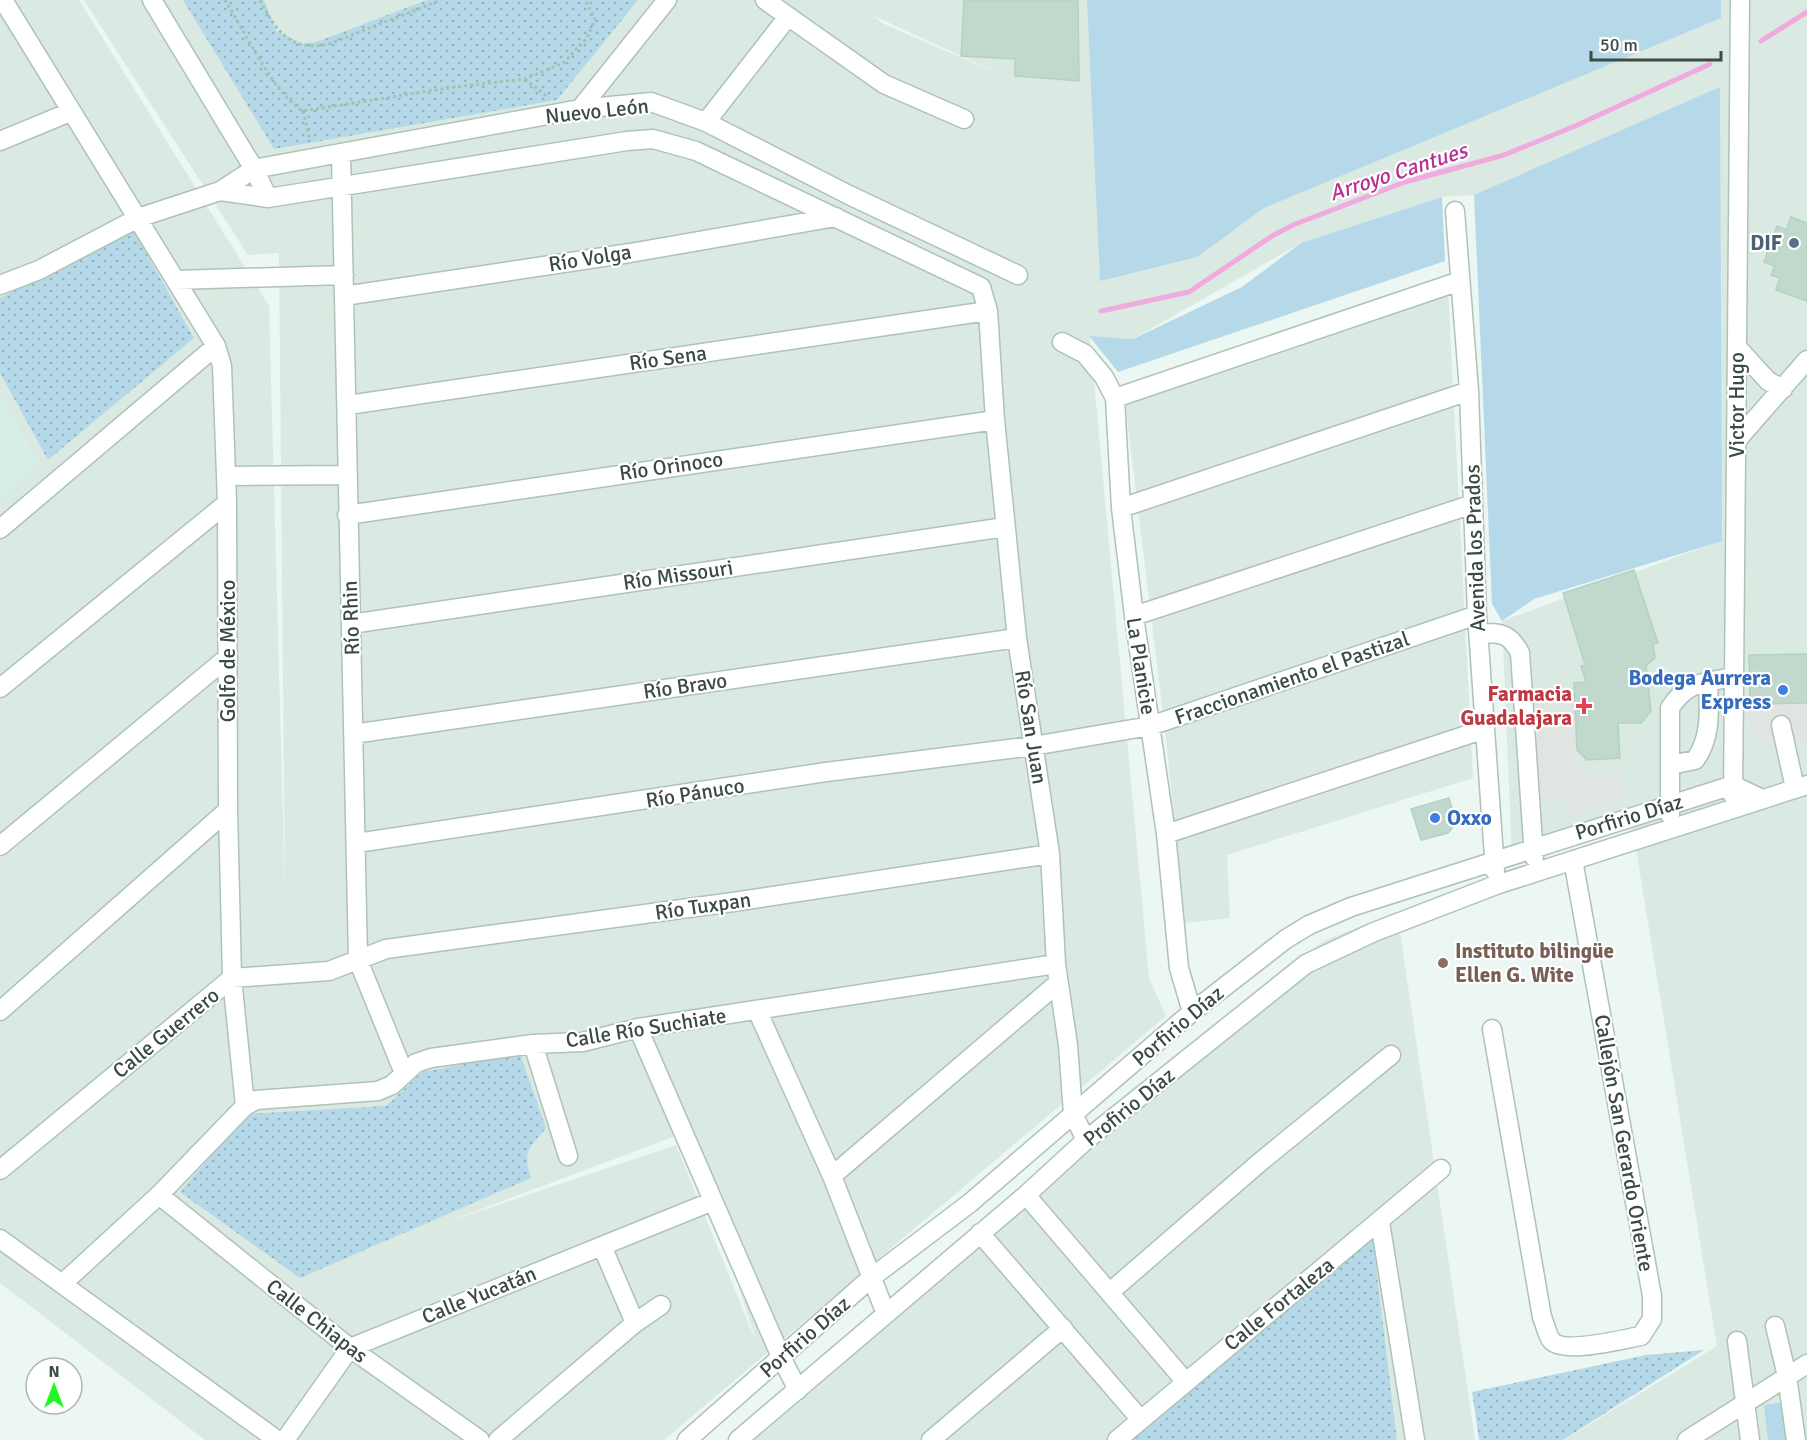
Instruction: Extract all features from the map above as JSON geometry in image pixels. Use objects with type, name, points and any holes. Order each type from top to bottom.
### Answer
[{"type":"street","points":[[152,0],[254,169],[268,198]]},
{"type":"street","points":[[573,110],[667,0]]},
{"type":"street","points":[[765,0],[787,18],[884,84],[964,119]]},
{"type":"street","name":"Golfo de México","points":[[3,5],[176,280],[216,346],[222,366],[225,390],[227,476],[228,810],[232,978],[245,1106]]},
{"type":"street","name":"Victor Hugo","points":[[1733,809],[1739,7]]},
{"type":"street","points":[[706,122],[787,18]]},
{"type":"street","name":"Nuevo León","points":[[0,285],[39,270],[138,218],[220,191],[254,169],[573,110],[651,102],[706,122],[849,195],[1018,275]]},
{"type":"street","points":[[0,141],[70,112]]},
{"type":"street","name":"Nuevo León","points":[[220,191],[268,198],[627,141],[653,139],[696,151],[981,286]]},
{"type":"street","name":"Río Rhin","points":[[341,154],[358,960],[404,1073]]},
{"type":"street","name":"Avenida los Prados","points":[[1455,211],[1469,390],[1478,624],[1496,885]]},
{"type":"street","name":"Río Volga","points":[[344,296],[630,253],[836,217]]},
{"type":"street","points":[[987,311],[981,286],[988,260]]},
{"type":"street","points":[[176,280],[344,275]]},
{"type":"street","points":[[1115,398],[1460,280]]},
{"type":"street","name":"Río Sena","points":[[348,405],[987,311]]},
{"type":"street","name":"Río San Juan","points":[[987,311],[1005,527],[1017,638],[1050,854],[1056,964],[1068,1045],[1073,1114],[1086,1140]]},
{"type":"street","name":"La Planicie","points":[[1062,342],[1085,354],[1104,377],[1115,398],[1121,508],[1134,616],[1166,834],[1179,968],[1192,1012]]},
{"type":"street","points":[[0,529],[216,346]]},
{"type":"street","points":[[1737,347],[1768,381],[1783,389]]},
{"type":"street","points":[[1737,440],[1807,360]]},
{"type":"street","points":[[1121,508],[1469,390]]},
{"type":"street","name":"Río Orinoco","points":[[347,515],[995,420]]},
{"type":"street","points":[[227,476],[346,475]]},
{"type":"street","points":[[0,688],[227,503]]},
{"type":"street","points":[[1134,616],[1473,504]]},
{"type":"street","name":"Río Missouri","points":[[351,624],[1005,527]]},
{"type":"street","points":[[1478,624],[1513,639],[1520,653],[1535,873]]},
{"type":"street","name":"Fraccionamiento el Pastizal","points":[[1033,746],[1150,726],[1478,624]]},
{"type":"street","name":"Río Bravo","points":[[353,734],[1017,638]]},
{"type":"street","points":[[0,846],[228,657]]},
{"type":"street","points":[[1670,831],[1670,708],[1678,694],[1689,686],[1733,677]]},
{"type":"street","points":[[1670,765],[1695,760],[1702,750],[1709,723],[1708,682]]},
{"type":"street","points":[[1709,723],[1732,723]]},
{"type":"street","points":[[1781,725],[1801,787]]},
{"type":"street","points":[[1166,834],[1485,729]]},
{"type":"street","name":"Río Pánuco","points":[[357,843],[826,772],[1033,746]]},
{"type":"street","points":[[1733,785],[1760,798]]},
{"type":"street","name":"Porfirio Díaz","points":[[687,1440],[872,1278],[969,1203],[1192,1012],[1286,939],[1309,925],[1351,907],[1733,785]]},
{"type":"street","name":"Porfirio Díaz","points":[[1573,860],[1670,831],[1760,798],[1801,787]]},
{"type":"street","points":[[0,1011],[228,810]]},
{"type":"street","name":"Río Tuxpan","points":[[358,960],[386,949],[733,902],[1050,854]]},
{"type":"street","name":"Profirio Díaz","points":[[738,1440],[1026,1195],[1086,1140],[1306,964],[1374,932],[1496,885],[1573,860]]},
{"type":"street","name":"Callejón San Gerardo Oriente","points":[[1492,1029],[1542,1317],[1551,1341],[1563,1347],[1609,1343],[1641,1336],[1652,1319],[1652,1296],[1573,860]]},
{"type":"street","name":"Calle Guerrero","points":[[0,1170],[232,978],[329,971],[358,960]]},
{"type":"street","name":"Calle Río Suchiate","points":[[245,1106],[267,1098],[378,1091],[392,1084],[416,1063],[431,1058],[533,1044],[584,1042],[638,1028],[1056,964]]},
{"type":"street","points":[[832,1176],[1058,983]]},
{"type":"street","points":[[757,1010],[832,1176],[886,1314]]},
{"type":"street","points":[[638,1028],[781,1357],[798,1390]]},
{"type":"street","points":[[533,1044],[568,1156]]},
{"type":"street","points":[[1110,1292],[1259,1163],[1391,1055]]},
{"type":"street","points":[[62,1284],[159,1195],[245,1106]]},
{"type":"street","name":"Calle Fortaleza","points":[[1117,1440],[1441,1169]]},
{"type":"street","name":"Calle Chiapas","points":[[159,1195],[350,1348],[480,1440]]},
{"type":"street","points":[[1026,1195],[1185,1381]]},
{"type":"street","name":"Calle Yucatán","points":[[350,1348],[713,1201]]},
{"type":"street","points":[[1380,1222],[1415,1440]]},
{"type":"street","points":[[980,1233],[1141,1420]]},
{"type":"street","points":[[0,1239],[278,1440]]},
{"type":"street","points":[[602,1246],[635,1323]]},
{"type":"street","points":[[498,1440],[635,1323],[662,1305]]},
{"type":"street","points":[[1775,1326],[1787,1376],[1796,1440]]},
{"type":"street","points":[[931,1440],[1063,1328]]},
{"type":"street","points":[[1737,1341],[1750,1440]]},
{"type":"street","points":[[285,1440],[350,1348]]},
{"type":"street","points":[[1687,1440],[1807,1364]]},
{"type":"path","points":[[225,0],[275,83],[292,105],[303,111],[454,87],[525,79],[563,63],[587,38],[596,19],[585,0]]},
{"type":"path","points":[[260,0],[282,36],[297,44],[314,48],[441,0]]},
{"type":"path","points":[[525,79],[573,110]]},
{"type":"path","points":[[303,111],[314,158]]},
{"type":"shaded area","points":[[0,0],[79,0],[269,306],[285,892],[279,253],[248,255],[84,0],[1807,0],[1807,1440],[1564,1440],[1717,1346],[1632,824],[1512,856],[1502,621],[1712,544],[1474,195],[1442,197],[1301,243],[1133,339],[1090,337],[1149,978],[1166,1016],[664,1440],[205,1440],[0,1283]],"holes":[[[874,16],[1011,79],[882,23]],[[689,1131],[757,1344],[676,1145],[447,1222]]]},
{"type":"shaded area","points":[[183,0],[264,0],[276,31],[302,44],[316,42],[427,0],[638,0],[557,100],[274,149]]},
{"type":"shaded area","points":[[1087,0],[1721,0],[1721,18],[1264,208],[1197,257],[1100,281]]},
{"type":"shaded area","points":[[1720,87],[1722,541],[1534,599],[1502,621],[1492,604],[1474,195]]},
{"type":"shaded area","points":[[1442,197],[1445,261],[1118,372],[1089,336],[1133,339],[1242,287],[1301,243]]},
{"type":"shaded area","points":[[134,231],[194,338],[48,460],[0,373],[0,298]]},
{"type":"shaded area","points":[[1448,289],[1473,778],[1227,855],[1230,918],[1184,923],[1167,747],[1125,402]]},
{"type":"shaded area","points":[[0,393],[40,464],[0,500]]},
{"type":"shaded area","points":[[1574,699],[1578,774],[1619,772],[1625,799],[1567,820],[1564,775],[1564,800],[1538,802],[1533,700]]},
{"type":"shaded area","points":[[1807,703],[1807,743],[1751,744],[1750,704]]},
{"type":"shaded area","points":[[1397,912],[1475,1440],[743,1440],[1323,941]]},
{"type":"shaded area","points":[[520,1054],[546,1128],[531,1146],[527,1155],[531,1178],[300,1278],[180,1192],[247,1114],[386,1106],[422,1072]]},
{"type":"shaded area","points":[[1372,1233],[1397,1440],[1126,1440]]},
{"type":"shaded area","points":[[1704,1350],[1563,1440],[1479,1440],[1472,1392],[1646,1355]]},
{"type":"shaded area","points":[[1785,1402],[1790,1440],[1768,1440],[1764,1405]]},
{"type":"building","points":[[964,0],[1078,0],[1079,81],[1015,76],[1015,59],[961,56]]},
{"type":"building","points":[[1791,217],[1807,223],[1807,301],[1776,290],[1780,278],[1771,275],[1775,266],[1764,262],[1777,226],[1786,230]]},
{"type":"building","points":[[1634,570],[1658,643],[1653,644],[1655,658],[1646,666],[1651,711],[1641,723],[1618,723],[1620,758],[1587,760],[1577,750],[1574,683],[1586,682],[1581,666],[1585,665],[1563,593]]},
{"type":"building","points":[[1807,654],[1807,703],[1750,704],[1749,655]]},
{"type":"building","points":[[1449,798],[1456,823],[1448,833],[1421,840],[1411,809]]},
{"type":"waterway","name":"Arroyo Cantues","points":[[1761,41],[1807,12]]},
{"type":"waterway","name":"Arroyo Cantues","points":[[1101,311],[1189,292],[1272,236],[1293,225],[1405,182],[1504,155],[1575,126],[1710,64]]},
{"type":"place","name":"DIF","points":[[1794,243]]},
{"type":"place","name":"Bodega Aurrera Express","points":[[1783,690]]},
{"type":"place","name":"Farmacia Guadalajara","points":[[1584,706]]},
{"type":"place","name":"Oxxo","points":[[1435,818]]},
{"type":"place","name":"Instituto bilingüe Ellen G. Wite","points":[[1443,963]]}]
